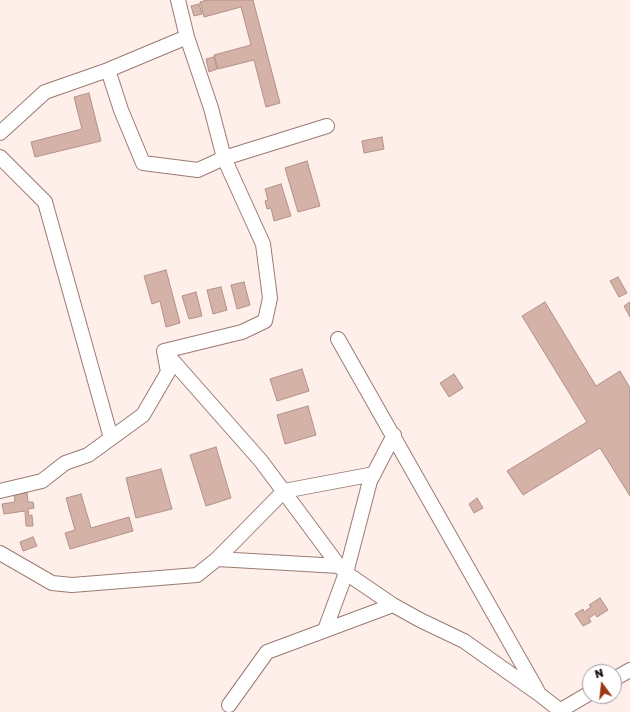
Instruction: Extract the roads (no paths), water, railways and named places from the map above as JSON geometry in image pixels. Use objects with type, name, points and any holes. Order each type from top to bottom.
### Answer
[{"type":"street","points":[[164,351],[242,332],[265,321],[270,298],[263,244],[224,158],[211,108],[187,37],[178,0]]},
{"type":"street","points":[[0,133],[45,92],[108,70],[187,37]]},
{"type":"street","points":[[108,70],[121,110],[143,163],[198,170],[224,158],[327,126]]},
{"type":"street","points":[[0,156],[46,202],[110,438]]},
{"type":"street","points":[[338,339],[394,435],[539,694]]},
{"type":"street","points":[[0,491],[42,481],[65,463],[88,455],[143,415],[168,372],[164,351]]},
{"type":"street","points":[[164,351],[261,461],[343,569],[393,605],[464,641],[561,711],[582,698]]},
{"type":"street","points":[[325,630],[370,481],[394,435]]},
{"type":"street","points":[[0,553],[52,582],[72,585],[197,575],[216,559],[284,491],[374,474]]},
{"type":"street","points":[[216,559],[343,569]]},
{"type":"street","points":[[229,705],[267,652],[393,605]]}]
